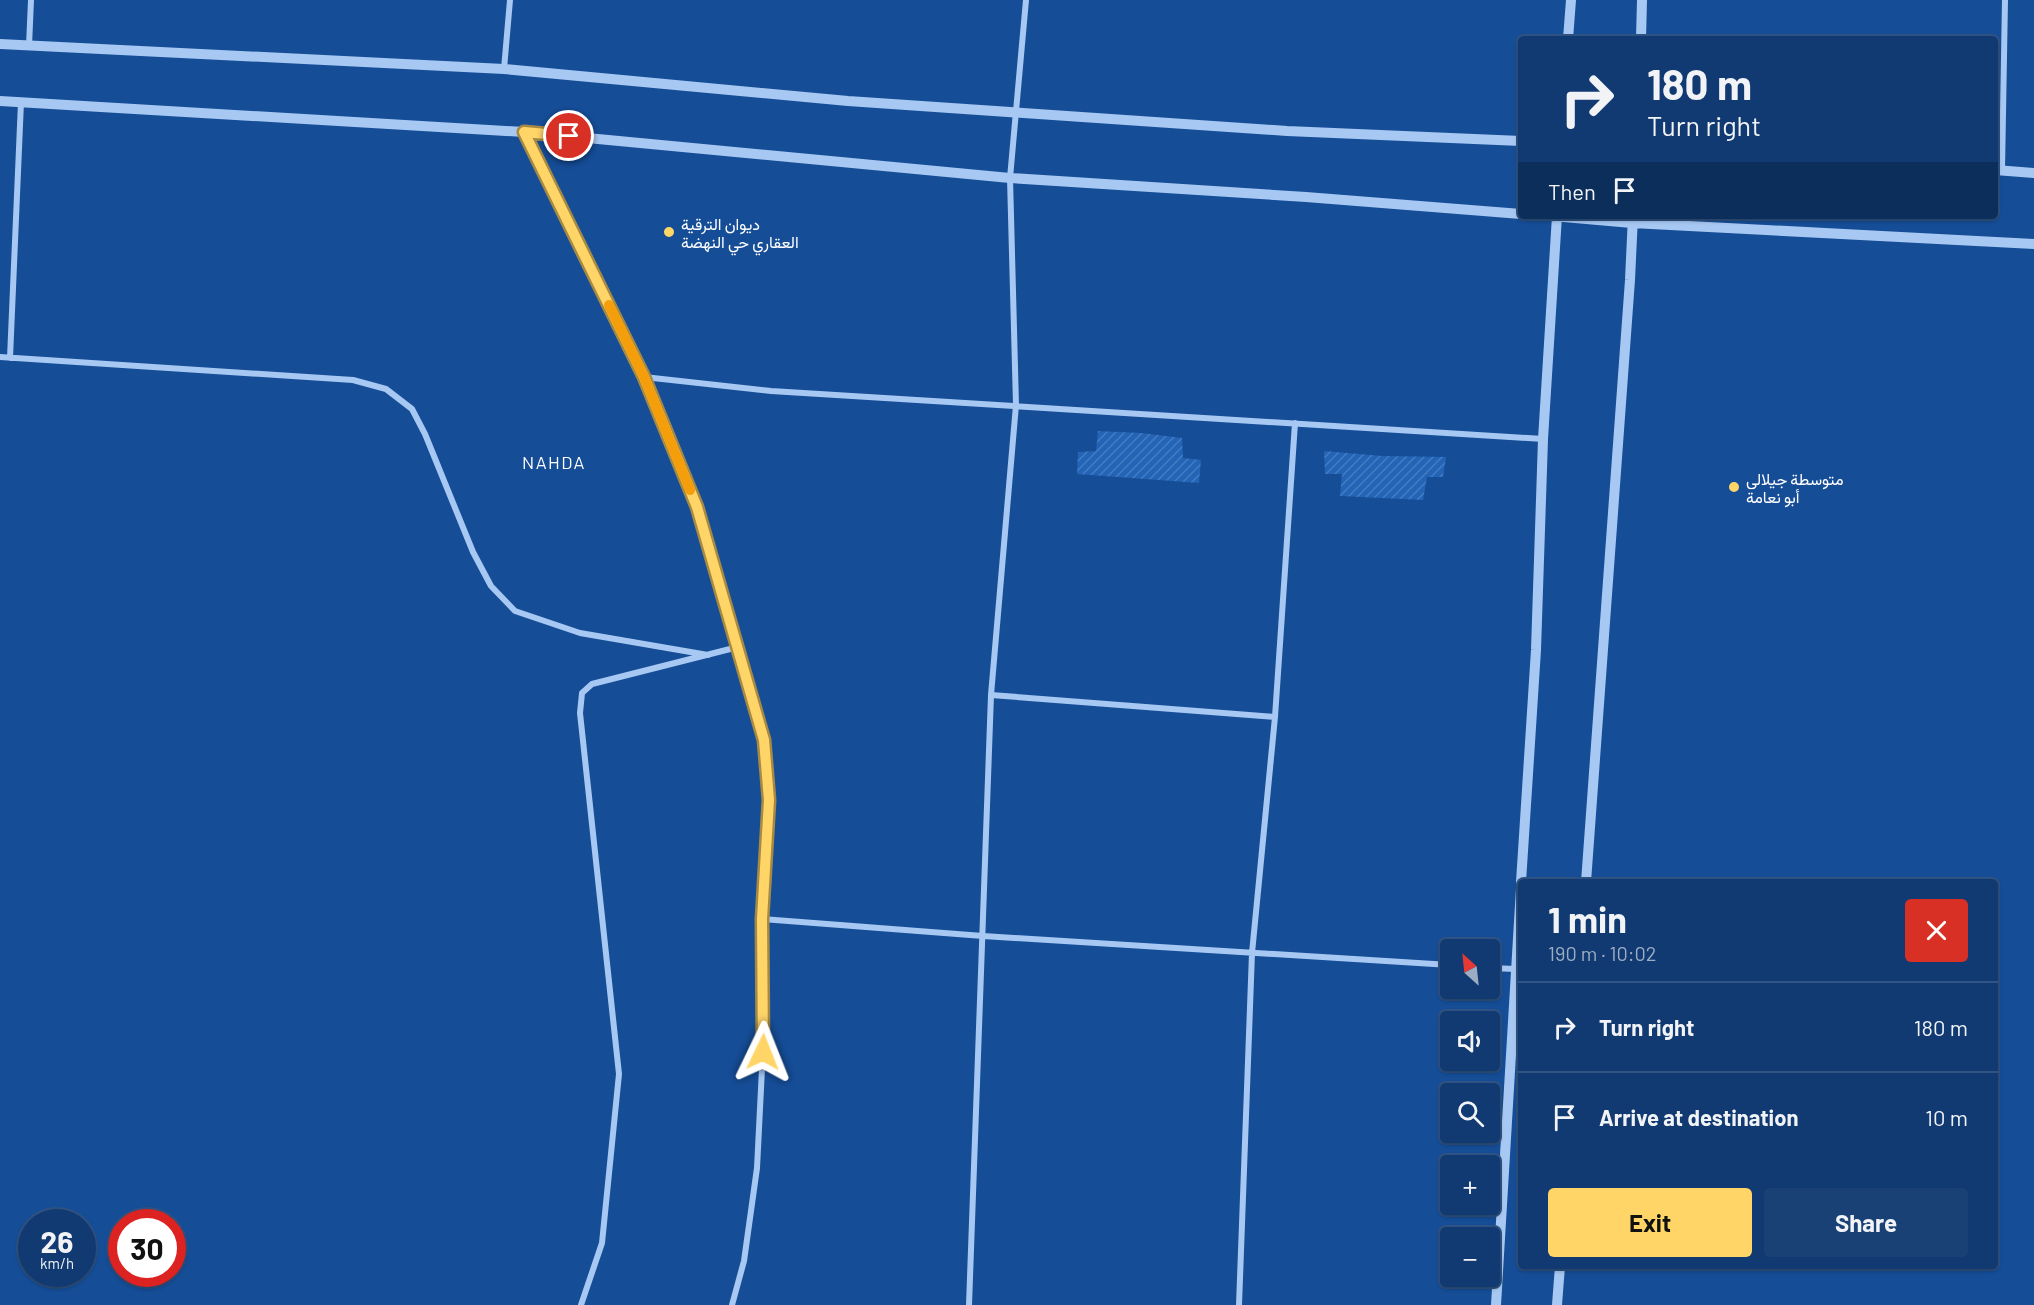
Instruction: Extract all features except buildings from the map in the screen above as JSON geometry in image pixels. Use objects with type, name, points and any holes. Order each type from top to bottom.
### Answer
[{"type":"street","points":[[29,46],[31,0]]},
{"type":"street","points":[[504,69],[510,0]]},
{"type":"street","points":[[969,1305],[991,695],[1016,405],[1010,178],[1026,0]]},
{"type":"street","points":[[1568,36],[1571,0]]},
{"type":"street","points":[[1641,36],[1642,0]]},
{"type":"street","points":[[2005,0],[1998,170],[2034,173]]},
{"type":"street","points":[[0,44],[504,69],[848,101],[1016,113],[1287,131],[1518,141]]},
{"type":"street","points":[[0,101],[524,132],[1010,178],[1306,197],[1518,214]]},
{"type":"street","points":[[10,358],[21,102]]},
{"type":"street","points":[[524,132],[644,377],[697,507],[764,740],[769,800],[762,919],[764,1029],[757,1168],[744,1261],[732,1305]]},
{"type":"street","points":[[1521,879],[1536,650],[1543,440],[1557,219]]},
{"type":"street","points":[[1586,879],[1633,219],[2034,244]]},
{"type":"street","points":[[0,357],[353,380],[386,389],[412,410],[425,434],[473,552],[491,586],[515,611],[580,633],[708,655]]},
{"type":"street","points":[[644,377],[771,391],[1543,440]]},
{"type":"street","points":[[1239,1305],[1252,953],[1275,717],[1295,423]]},
{"type":"street","points":[[581,1305],[602,1243],[619,1074],[579,712],[582,693],[592,684],[738,647]]},
{"type":"street","points":[[991,695],[1275,717]]},
{"type":"street","points":[[762,919],[983,936],[1440,965]]},
{"type":"street","points":[[1496,1305],[1518,937]]},
{"type":"street","points":[[1500,968],[1516,969]]},
{"type":"street","points":[[1557,1305],[1560,1269]]},
{"type":"slow traffic","points":[[609,305],[644,377],[690,490]]},
{"type":"place","name":"ديوان الترقية العقاري حي النهضة","points":[[669,232]]},
{"type":"place","name":"متوسطة جيلالي أبو نعامة","points":[[1734,487]]},
{"type":"district","name":"NAHDA","points":[[554,462]]},
{"type":"route","points":[[569,136],[524,132],[644,377],[697,507],[764,740],[769,800],[762,919],[763,1052]]}]
